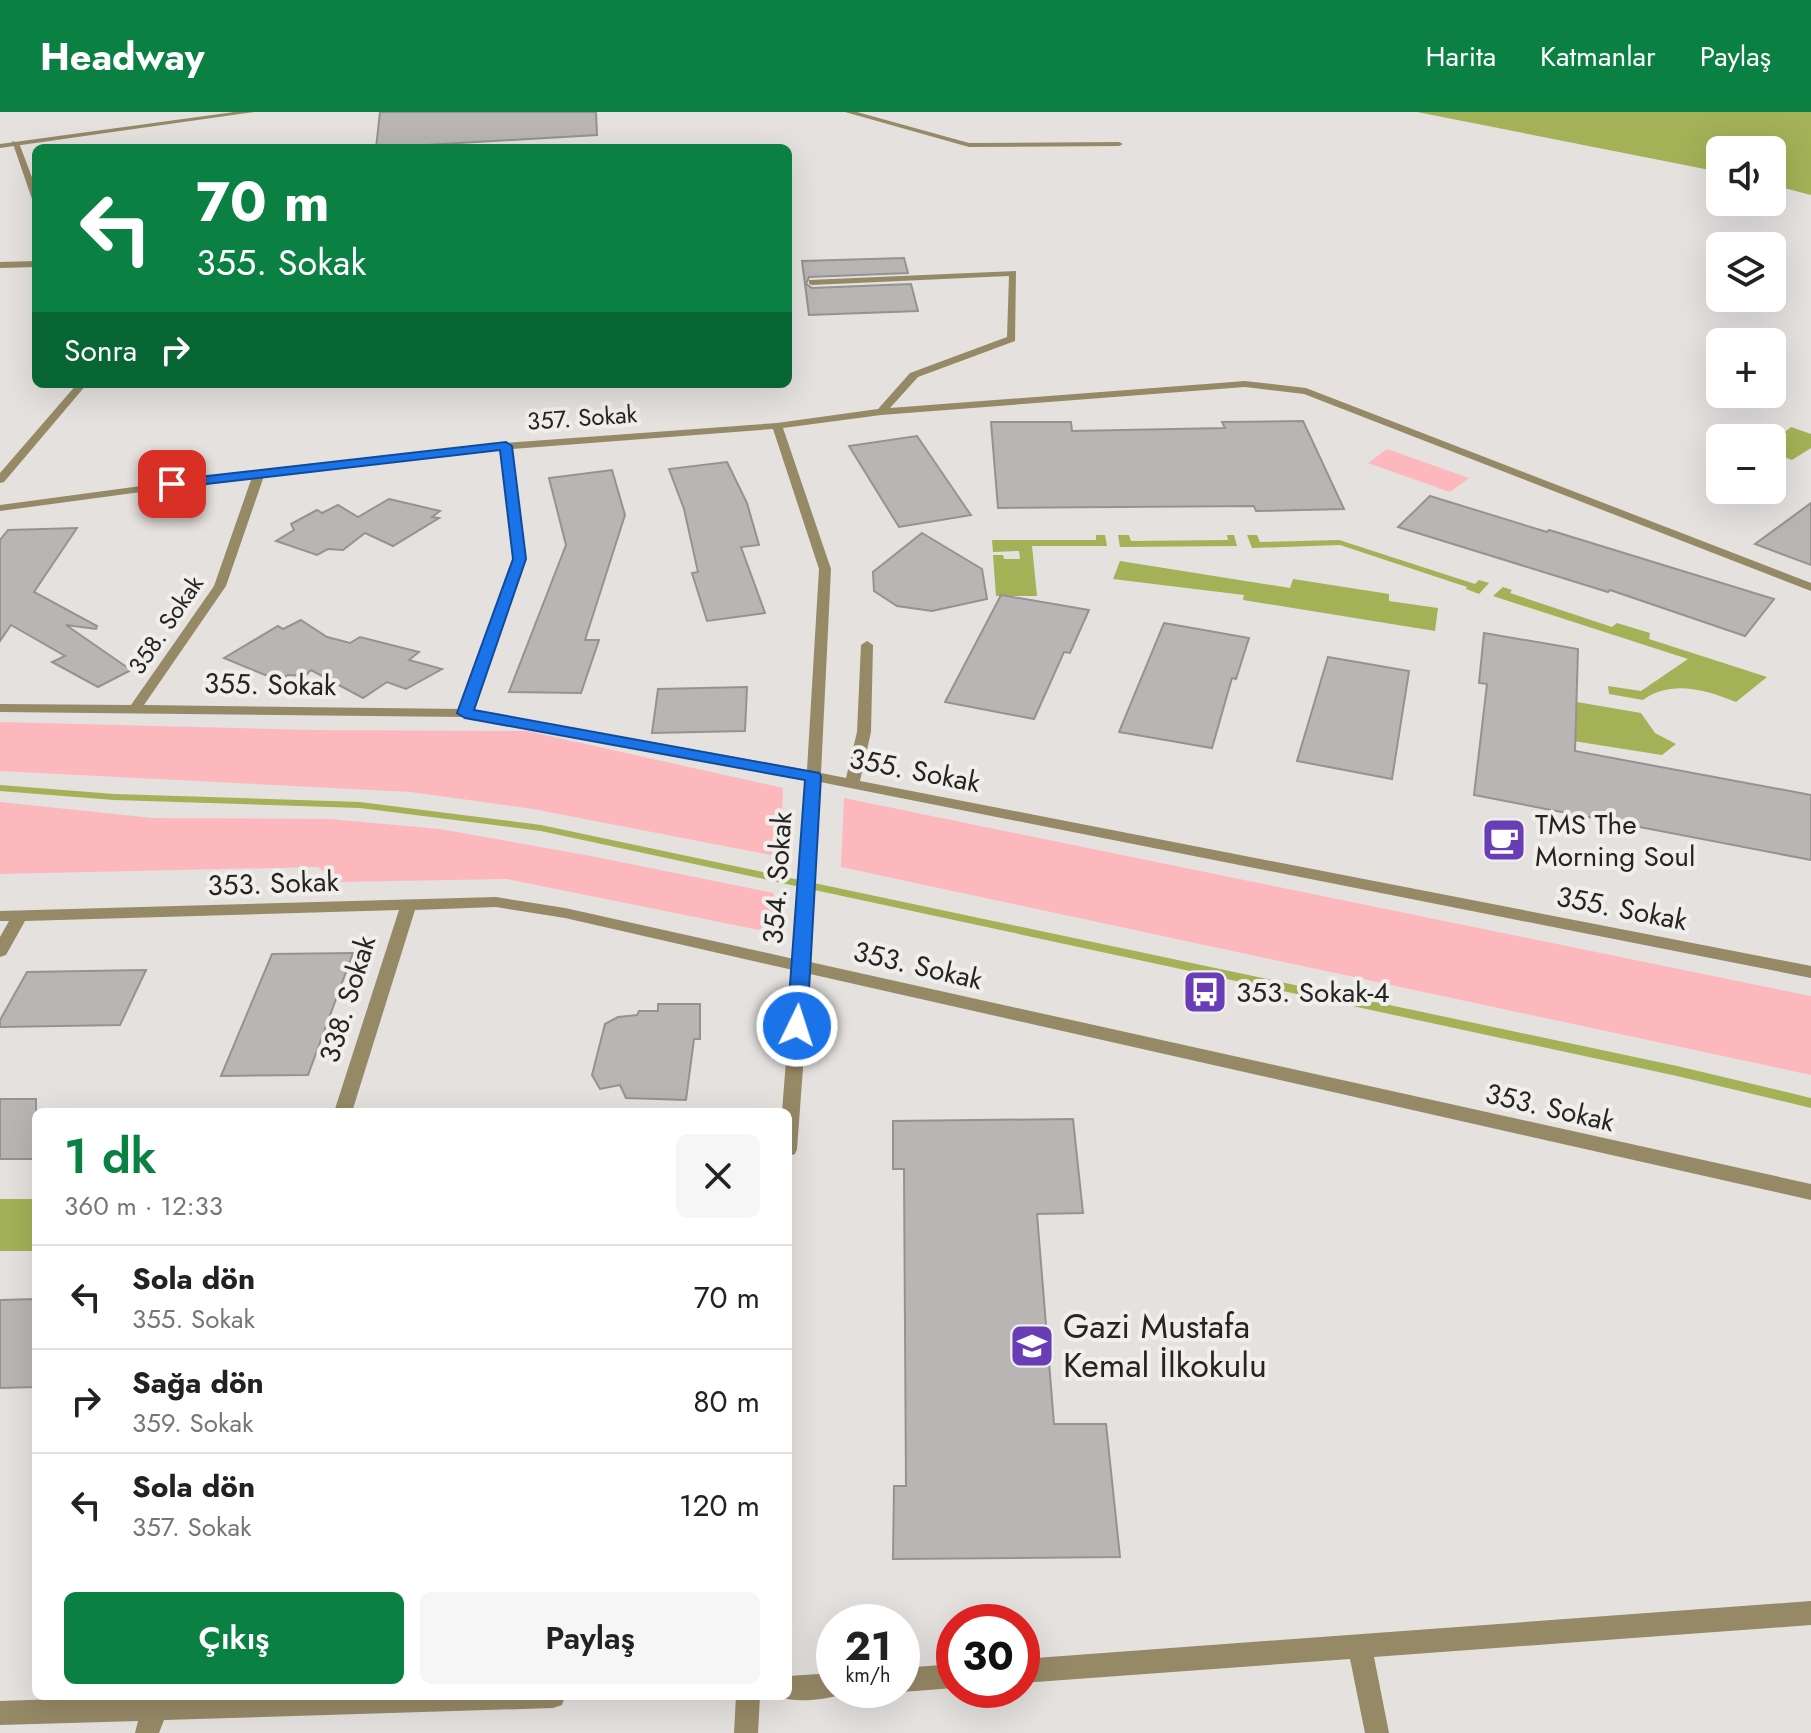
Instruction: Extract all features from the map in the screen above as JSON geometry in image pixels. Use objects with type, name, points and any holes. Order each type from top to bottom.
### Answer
[{"type":"street","points":[[152,112],[155,124]]},
{"type":"street","points":[[0,146],[250,112]]},
{"type":"street","points":[[849,112],[969,145],[1119,144]]},
{"type":"street","points":[[15,143],[32,188]]},
{"type":"street","points":[[0,265],[32,264]]},
{"type":"street","points":[[812,282],[1013,273],[1012,339],[914,375],[881,412]]},
{"type":"street","name":"357. Sokak","points":[[0,508],[259,473],[506,446],[777,426],[881,412],[1245,384],[1306,391],[1811,587]]},
{"type":"street","points":[[0,480],[79,388]]},
{"type":"street","name":"354. Sokak","points":[[777,426],[825,569],[806,911],[791,1108]]},
{"type":"street","points":[[465,713],[519,559],[506,446]]},
{"type":"street","name":"358. Sokak","points":[[135,709],[220,586],[259,473]]},
{"type":"street","points":[[852,784],[864,732],[867,645]]},
{"type":"street","name":"355. Sokak","points":[[0,708],[465,713],[813,776],[1811,972]]},
{"type":"street","name":"353. Sokak","points":[[0,916],[496,902],[552,910],[1811,1192]]},
{"type":"street","name":"338. Sokak","points":[[344,1108],[409,905]]},
{"type":"street","points":[[0,951],[20,916]]},
{"type":"street","points":[[1040,1670],[1811,1613]]},
{"type":"street","points":[[1359,1645],[1377,1733]]},
{"type":"street","points":[[792,1688],[816,1686]]},
{"type":"street","points":[[0,1713],[158,1701],[237,1700]]},
{"type":"street","points":[[746,1733],[748,1700]]},
{"type":"street","points":[[147,1733],[158,1701]]},
{"type":"shaded area","points":[[1417,112],[1811,112],[1811,195],[1786,189],[1786,136],[1706,136],[1706,169]]},
{"type":"shaded area","points":[[1791,427],[1811,434],[1811,448],[1792,460],[1786,458],[1786,431]]},
{"type":"shaded area","points":[[1387,449],[1469,478],[1450,492],[1368,463]]},
{"type":"shaded area","points":[[1096,535],[1105,535],[1107,546],[1032,546],[1037,596],[996,596],[993,555],[1020,559],[1019,551],[993,552],[992,540],[1096,540]]},
{"type":"shaded area","points":[[1118,535],[1129,535],[1131,541],[1228,540],[1227,535],[1234,535],[1237,546],[1120,547]]},
{"type":"shaded area","points":[[1247,535],[1257,535],[1260,542],[1339,540],[1475,584],[1479,580],[1489,583],[1479,594],[1467,587],[1340,545],[1252,548]]},
{"type":"shaded area","points":[[1120,561],[1290,588],[1293,579],[1389,594],[1389,601],[1438,608],[1435,631],[1243,600],[1244,595],[1113,579]]},
{"type":"shaded area","points":[[1503,587],[1512,590],[1510,593],[1612,627],[1617,623],[1650,633],[1649,639],[1767,677],[1736,702],[1713,694],[1677,688],[1643,700],[1609,694],[1608,686],[1641,691],[1688,659],[1493,596]]},
{"type":"shaded area","points":[[1571,701],[1641,713],[1655,733],[1676,744],[1662,755],[1497,729]]},
{"type":"shaded area","points":[[0,722],[312,730],[527,731],[783,788],[781,843],[771,855],[533,809],[411,792],[0,771]]},
{"type":"shaded area","points":[[844,798],[1811,996],[1811,1075],[841,867]]},
{"type":"shaded area","points":[[0,802],[153,818],[330,819],[440,829],[774,893],[772,920],[759,930],[507,879],[338,882],[318,867],[0,874]]},
{"type":"shaded area","points":[[0,1199],[32,1199],[32,1251],[0,1251]]},
{"type":"building","points":[[380,112],[596,112],[597,135],[444,144],[376,144]]},
{"type":"building","points":[[904,258],[908,273],[809,277],[806,284],[812,288],[911,284],[918,311],[809,315],[802,261]]},
{"type":"building","points":[[1303,421],[1344,509],[1256,511],[1254,506],[998,508],[991,422],[1071,422],[1072,431],[1225,428],[1222,422]]},
{"type":"building","points":[[917,436],[971,515],[899,527],[849,446]]},
{"type":"building","points":[[727,462],[747,503],[759,545],[741,547],[765,613],[707,621],[692,573],[698,572],[684,509],[669,469]]},
{"type":"building","points":[[612,470],[625,515],[585,640],[599,640],[581,693],[509,692],[566,545],[549,478]]},
{"type":"building","points":[[1430,496],[1774,599],[1745,636],[1610,590],[1608,592],[1398,527]]},
{"type":"building","points":[[389,499],[440,511],[432,517],[439,518],[393,546],[365,533],[343,550],[328,549],[317,555],[276,541],[294,530],[291,524],[317,510],[322,513],[338,505],[358,517]]},
{"type":"building","points":[[1811,503],[1811,565],[1755,544]]},
{"type":"building","points":[[77,528],[34,592],[97,626],[96,629],[66,625],[131,670],[98,687],[52,662],[65,656],[11,625],[0,641],[0,540],[8,530]]},
{"type":"building","points":[[922,533],[982,569],[987,599],[932,611],[897,606],[874,591],[873,572]]},
{"type":"building","points":[[1001,595],[1089,610],[1070,653],[1064,652],[1034,719],[945,702]]},
{"type":"building","points":[[301,620],[327,637],[350,643],[360,637],[419,652],[409,660],[442,669],[406,689],[387,682],[363,698],[311,670],[305,676],[288,675],[277,680],[224,658],[278,626],[283,629]]},
{"type":"building","points":[[1164,623],[1249,638],[1236,679],[1232,678],[1212,748],[1119,732]]},
{"type":"building","points":[[1484,633],[1578,649],[1575,751],[1811,795],[1811,860],[1474,795],[1487,684],[1479,683]]},
{"type":"building","points":[[1328,657],[1409,671],[1392,779],[1297,761]]},
{"type":"building","points":[[747,687],[745,731],[652,733],[658,689]]},
{"type":"building","points":[[353,953],[308,1075],[221,1076],[272,954]]},
{"type":"building","points":[[146,970],[120,1025],[0,1027],[0,1020],[27,972]]},
{"type":"building","points":[[658,1004],[700,1004],[700,1039],[694,1039],[686,1100],[626,1098],[620,1085],[600,1089],[592,1075],[605,1024],[618,1017],[637,1015],[639,1011],[658,1011]]},
{"type":"building","points":[[0,1099],[36,1099],[36,1108],[32,1108],[32,1159],[0,1159]]},
{"type":"building","points":[[1073,1119],[1083,1213],[1037,1214],[1054,1424],[1106,1424],[1120,1557],[893,1559],[894,1486],[906,1486],[904,1169],[893,1169],[893,1121]]},
{"type":"building","points":[[32,1299],[32,1387],[0,1388],[0,1300]]},
{"type":"waterway","points":[[0,788],[114,797],[360,805],[541,828],[1677,1071],[1811,1103]]},
{"type":"place","name":"TMS The Morning Soul","points":[[1504,840]]},
{"type":"place","name":"353. Sokak-4","points":[[1205,992]]},
{"type":"place","name":"Gazi Mustafa Kemal İlkokulu","points":[[1032,1346]]},
{"type":"route","points":[[172,484],[506,446],[519,559],[465,713],[813,776],[797,1026]]}]
